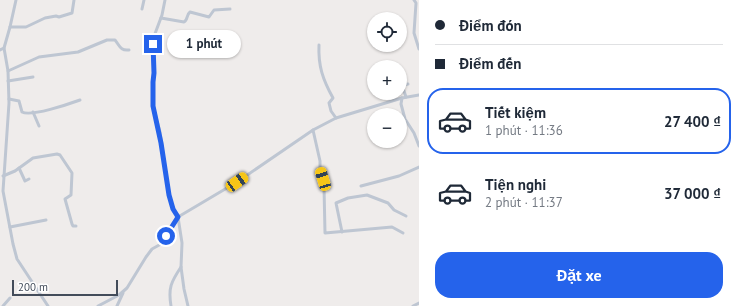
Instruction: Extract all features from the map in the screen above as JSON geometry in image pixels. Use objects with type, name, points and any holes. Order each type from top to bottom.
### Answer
[{"type":"street","points":[[16,0],[4,48],[8,71],[9,99],[8,136],[3,176],[3,191],[17,259],[48,306]]},
{"type":"street","points":[[10,27],[26,27],[45,18],[56,16],[59,17],[72,13],[74,0]]},
{"type":"street","points":[[142,9],[144,0]]},
{"type":"street","points":[[165,0],[153,44],[154,76],[152,98],[165,164],[169,195],[173,209],[178,217],[182,243],[181,267],[188,306]]},
{"type":"street","points":[[414,0],[416,3],[414,33],[419,49]]},
{"type":"street","points":[[161,18],[184,22],[190,12],[209,17],[215,9],[230,9]]},
{"type":"street","points":[[8,71],[39,57],[78,52],[107,40],[115,40],[120,48],[129,50]]},
{"type":"street","points":[[319,45],[322,76],[332,98],[329,103],[336,118]]},
{"type":"street","points":[[0,50],[4,48]]},
{"type":"street","points":[[8,81],[33,77]]},
{"type":"street","points":[[407,97],[419,95]]},
{"type":"street","points":[[9,99],[19,101],[23,113],[39,110],[46,111],[80,100]]},
{"type":"street","points":[[117,306],[146,257],[152,249],[161,244],[178,217],[237,182],[313,130],[344,114],[393,100]]},
{"type":"street","points":[[403,100],[401,104],[405,119],[414,133],[419,146]]},
{"type":"street","points":[[33,112],[39,126]]},
{"type":"street","points":[[313,130],[324,187],[325,233],[392,227],[403,233]]},
{"type":"street","points":[[3,176],[19,168],[33,158],[57,154],[60,155],[72,173],[71,195],[66,199],[72,224],[76,226]]},
{"type":"street","points":[[361,186],[399,176],[419,167]]},
{"type":"street","points":[[19,168],[25,181],[29,179]]},
{"type":"street","points":[[342,232],[336,203],[348,198],[366,195],[370,196],[388,203],[394,210],[406,216]]},
{"type":"street","points":[[10,227],[46,220]]},
{"type":"street","points":[[171,306],[169,292],[171,283],[181,267]]},
{"type":"street","points":[[98,306],[124,292]]},
{"type":"street","points":[[3,306],[10,298]]},
{"type":"street","points":[[413,306],[419,303]]},
{"type":"route","points":[[153,44],[153,106],[165,164],[169,195],[173,209],[178,217],[166,236]]}]
